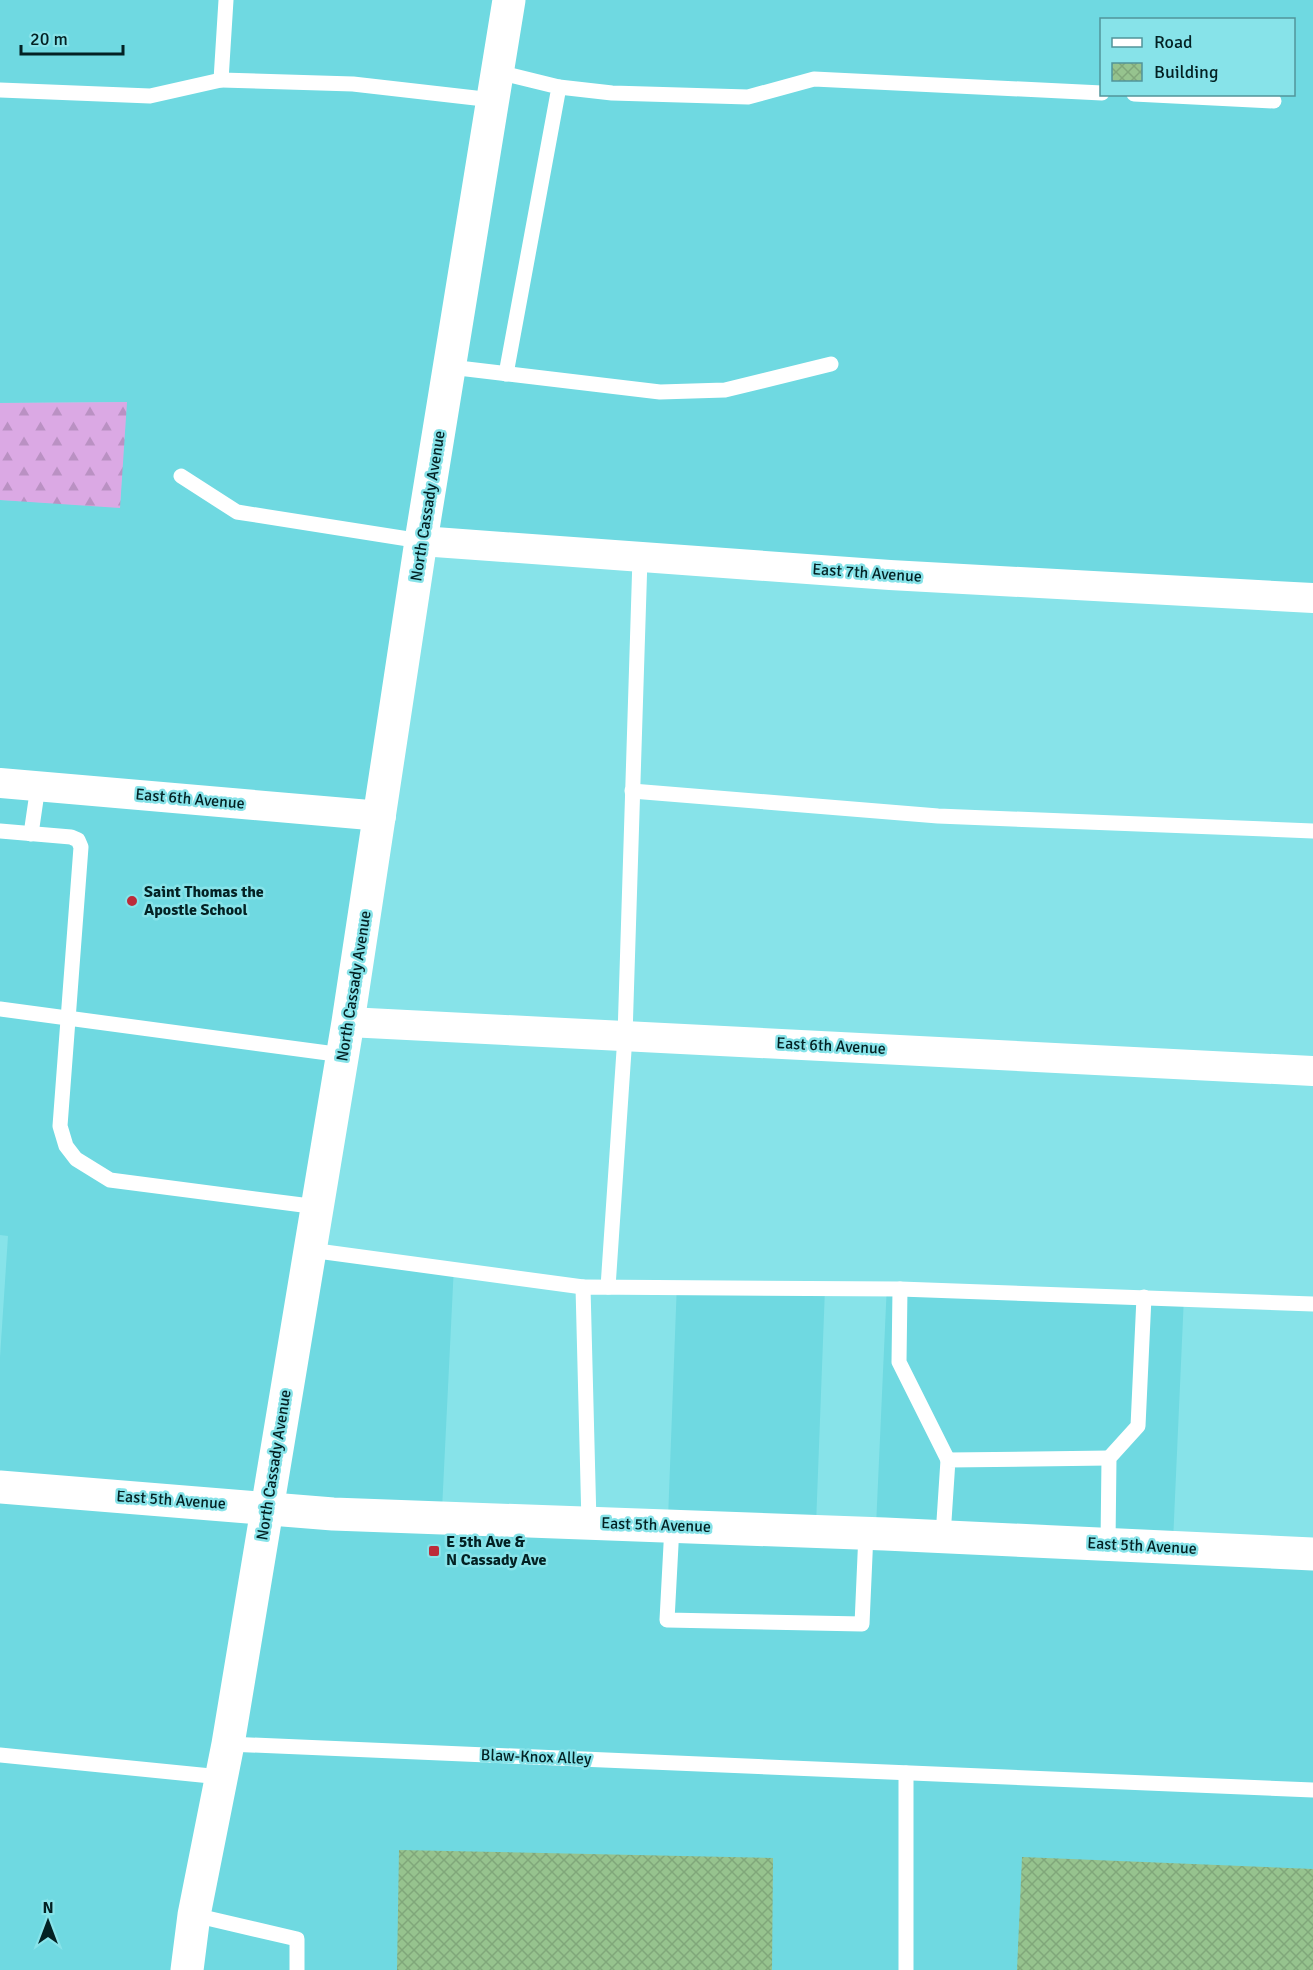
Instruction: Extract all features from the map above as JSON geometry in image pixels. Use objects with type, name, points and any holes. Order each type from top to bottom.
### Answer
[{"type":"main road","name":"North Cassady Avenue","points":[[187,1970],[194,1915],[228,1744],[343,1055],[422,541],[509,0]]},
{"type":"main road","name":"East 5th Avenue","points":[[0,1487],[333,1514],[943,1536],[1313,1554]]},
{"type":"street","name":"East 7th Avenue","points":[[422,541],[890,575],[1313,598]]},
{"type":"street","name":"East 6th Avenue","points":[[0,783],[381,816]]},
{"type":"street","name":"East 6th Avenue","points":[[348,1022],[1313,1071]]},
{"type":"lane","points":[[221,80],[226,0]]},
{"type":"lane","points":[[0,90],[150,96],[221,80],[559,87],[612,93],[747,97],[814,79],[1100,93]]},
{"type":"lane","points":[[506,374],[559,87]]},
{"type":"lane","points":[[1174,96],[1274,101]]},
{"type":"lane","points":[[450,367],[671,392],[724,390],[831,364]]},
{"type":"lane","points":[[181,476],[237,512],[422,541]]},
{"type":"lane","points":[[608,1287],[625,1036],[640,558]]},
{"type":"lane","points":[[31,834],[38,786]]},
{"type":"lane","points":[[632,791],[938,816],[1313,831]]},
{"type":"lane","points":[[0,831],[71,837],[78,840],[81,847],[60,1126],[66,1146],[76,1159],[110,1180],[318,1207]]},
{"type":"lane","points":[[0,1009],[343,1055]]},
{"type":"lane","points":[[310,1250],[583,1287],[900,1289],[1313,1304]]},
{"type":"lane","points":[[583,1287],[590,1523]]},
{"type":"lane","points":[[900,1289],[899,1362],[948,1460],[943,1536]]},
{"type":"lane","points":[[1108,1544],[1109,1458],[1138,1426],[1144,1297]]},
{"type":"lane","points":[[948,1460],[1109,1458]]},
{"type":"lane","points":[[672,1526],[667,1620],[862,1624],[866,1533]]},
{"type":"lane","name":"Blaw-Knox Alley","points":[[228,1744],[1313,1790]]},
{"type":"lane","points":[[0,1755],[221,1777]]},
{"type":"lane","points":[[906,1773],[906,1970]]},
{"type":"lane","points":[[194,1915],[297,1939],[297,1970]]},
{"type":"shaded area","points":[[0,0],[1313,0],[1313,595],[426,538],[305,1253],[454,1265],[442,1510],[668,1519],[677,1282],[825,1288],[816,1525],[876,1527],[887,1283],[1184,1296],[1173,1542],[1313,1549],[1313,1970],[0,1970],[0,1357],[8,1236],[0,1235],[0,500],[120,507],[126,402],[0,403]]},
{"type":"green space","points":[[127,402],[120,508],[0,500],[0,403]]},
{"type":"building","points":[[399,1850],[773,1858],[772,1970],[397,1970]]},
{"type":"building","points":[[1022,1857],[1313,1869],[1313,1970],[1017,1970]]},
{"type":"place","name":"Saint Thomas the Apostle School","points":[[132,901]]},
{"type":"place","name":"E 5th Ave & N Cassady Ave","points":[[434,1551]]}]
